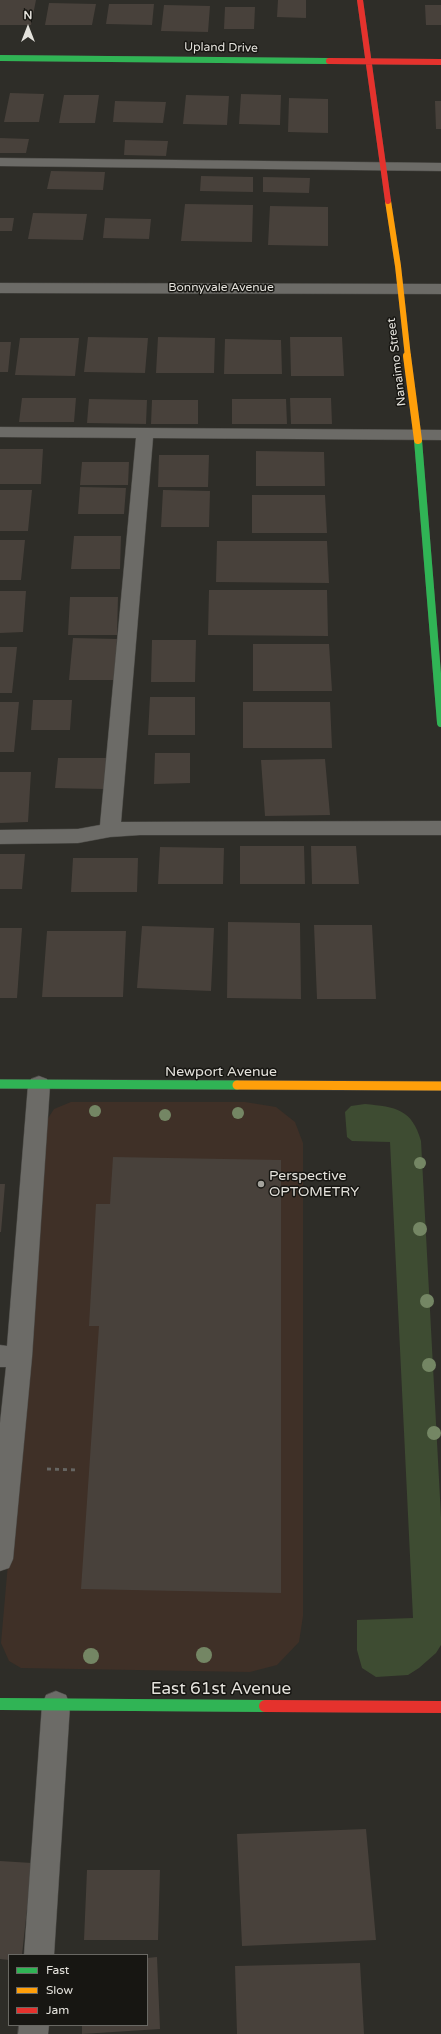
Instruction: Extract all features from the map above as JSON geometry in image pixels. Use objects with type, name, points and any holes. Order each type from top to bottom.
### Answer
[{"type":"street","name":"Nanaimo Street","points":[[360,0],[367,62],[398,266],[399,288],[418,434],[441,723]]},
{"type":"street","name":"Upland Drive","points":[[0,58],[441,62]]},
{"type":"street","points":[[0,162],[441,167]]},
{"type":"street","name":"Bonnyvale Avenue","points":[[0,288],[441,289]]},
{"type":"street","points":[[0,432],[441,435]]},
{"type":"street","points":[[110,830],[145,434]]},
{"type":"street","points":[[0,837],[78,836],[110,830],[140,828],[441,828]]},
{"type":"street","name":"Newport Avenue","points":[[0,1084],[441,1086]]},
{"type":"street","points":[[0,1559],[9,1356],[39,1085]]},
{"type":"street","name":"East 61st Avenue","points":[[0,1704],[441,1707]]},
{"type":"street","points":[[39,1954],[56,1705]]},
{"type":"shaded area","points":[[71,1102],[245,1102],[276,1107],[295,1122],[303,1143],[303,1616],[299,1642],[277,1665],[250,1672],[21,1668],[9,1661],[1,1643],[47,1120],[54,1109]]},
{"type":"green space","points":[[365,1104],[394,1109],[408,1116],[413,1122],[421,1141],[441,1517],[441,1645],[436,1653],[419,1668],[408,1675],[376,1677],[362,1668],[357,1650],[357,1620],[413,1618],[390,1142],[352,1141],[347,1137],[345,1112],[351,1106]]},
{"type":"building","points":[[0,0],[36,0],[31,25],[0,25]]},
{"type":"building","points":[[278,0],[306,0],[306,18],[277,17]]},
{"type":"building","points":[[49,3],[96,4],[92,25],[45,25]]},
{"type":"building","points":[[109,4],[154,4],[152,25],[106,24]]},
{"type":"building","points":[[164,5],[210,6],[208,32],[161,31]]},
{"type":"building","points":[[425,5],[441,5],[441,25],[426,25]]},
{"type":"building","points":[[225,7],[255,7],[254,29],[224,29]]},
{"type":"building","points":[[10,93],[44,94],[39,122],[4,122]]},
{"type":"building","points":[[241,94],[281,95],[280,125],[239,124]]},
{"type":"building","points":[[64,95],[99,95],[95,123],[59,123]]},
{"type":"building","points":[[186,95],[229,96],[227,125],[183,124]]},
{"type":"building","points":[[289,98],[328,99],[328,133],[288,132]]},
{"type":"building","points":[[115,101],[166,102],[163,123],[113,122]]},
{"type":"building","points":[[435,101],[441,101],[441,129],[436,129]]},
{"type":"building","points":[[0,138],[29,139],[26,153],[0,153]]},
{"type":"building","points":[[125,140],[168,141],[166,156],[124,155]]},
{"type":"building","points":[[51,171],[105,172],[103,190],[47,189]]},
{"type":"building","points":[[201,176],[253,177],[253,192],[200,191]]},
{"type":"building","points":[[263,177],[310,178],[309,193],[263,192]]},
{"type":"building","points":[[185,204],[253,205],[252,242],[181,241]]},
{"type":"building","points":[[270,206],[328,207],[328,246],[268,245]]},
{"type":"building","points":[[33,213],[87,214],[83,240],[28,239]]},
{"type":"building","points":[[0,218],[14,218],[12,231],[0,231]]},
{"type":"building","points":[[105,218],[151,219],[149,239],[103,238]]},
{"type":"building","points":[[88,337],[148,338],[145,373],[84,372]]},
{"type":"building","points":[[158,337],[215,338],[214,373],[156,373]]},
{"type":"building","points":[[290,337],[342,337],[344,376],[291,376]]},
{"type":"building","points":[[20,338],[79,338],[75,376],[15,375]]},
{"type":"building","points":[[225,339],[281,340],[282,374],[224,374]]},
{"type":"building","points":[[0,342],[11,342],[8,372],[0,372]]},
{"type":"building","points":[[22,398],[76,398],[74,422],[19,422]]},
{"type":"building","points":[[290,398],[331,398],[332,424],[291,424]]},
{"type":"building","points":[[89,399],[147,400],[146,424],[87,423]]},
{"type":"building","points":[[232,399],[286,399],[287,424],[232,424]]},
{"type":"building","points":[[152,400],[198,400],[198,424],[151,424]]},
{"type":"building","points":[[0,449],[43,449],[41,484],[0,484]]},
{"type":"building","points":[[256,451],[324,452],[325,486],[256,486]]},
{"type":"building","points":[[159,455],[209,455],[208,487],[158,487]]},
{"type":"building","points":[[82,462],[129,462],[128,485],[80,485]]},
{"type":"building","points":[[80,487],[126,488],[124,514],[78,514]]},
{"type":"building","points":[[0,490],[32,490],[28,531],[0,531]]},
{"type":"building","points":[[163,490],[210,491],[209,527],[161,527]]},
{"type":"building","points":[[252,495],[325,495],[327,533],[252,533]]},
{"type":"building","points":[[74,536],[121,536],[120,569],[71,569]]},
{"type":"building","points":[[0,540],[25,540],[21,580],[0,580]]},
{"type":"building","points":[[217,541],[327,541],[329,583],[216,582]]},
{"type":"building","points":[[209,590],[327,590],[328,636],[208,635]]},
{"type":"building","points":[[0,591],[26,591],[23,632],[0,633]]},
{"type":"building","points":[[70,597],[118,597],[117,635],[68,635]]},
{"type":"building","points":[[73,638],[117,639],[114,680],[69,680]]},
{"type":"building","points":[[152,640],[196,640],[195,682],[151,682]]},
{"type":"building","points":[[253,644],[329,644],[332,691],[253,691]]},
{"type":"building","points":[[0,647],[17,647],[12,693],[0,693]]},
{"type":"building","points":[[150,697],[195,697],[195,735],[148,735]]},
{"type":"building","points":[[33,700],[72,700],[70,730],[31,730]]},
{"type":"building","points":[[0,702],[19,702],[14,752],[0,752]]},
{"type":"building","points":[[243,702],[330,702],[332,748],[243,748]]},
{"type":"building","points":[[155,753],[190,753],[190,783],[154,784]]},
{"type":"building","points":[[58,758],[107,758],[105,789],[55,788]]},
{"type":"building","points":[[325,759],[330,815],[265,816],[261,760]]},
{"type":"building","points":[[0,772],[31,772],[28,822],[0,823]]},
{"type":"building","points":[[240,846],[304,846],[305,884],[240,884]]},
{"type":"building","points":[[311,846],[356,846],[359,884],[312,884]]},
{"type":"building","points":[[160,847],[224,848],[223,884],[158,884]]},
{"type":"building","points":[[0,854],[25,854],[22,889],[0,889]]},
{"type":"building","points":[[73,858],[138,858],[137,892],[71,892]]},
{"type":"building","points":[[228,922],[300,923],[301,999],[227,998]]},
{"type":"building","points":[[314,925],[372,925],[376,999],[317,999]]},
{"type":"building","points":[[142,926],[214,928],[211,991],[137,988]]},
{"type":"building","points":[[0,928],[22,928],[17,998],[0,998]]},
{"type":"building","points":[[47,931],[126,931],[123,997],[42,997]]},
{"type":"building","points":[[113,1157],[281,1160],[281,1593],[81,1589],[99,1326],[89,1326],[96,1204],[110,1204]]},
{"type":"building","points":[[0,1184],[5,1184],[1,1232],[0,1232]]},
{"type":"building","points":[[366,1829],[376,1940],[242,1946],[237,1834]]},
{"type":"building","points":[[0,1861],[32,1863],[22,1954],[8,1954],[8,1960],[0,1959]]},
{"type":"building","points":[[87,1870],[160,1870],[158,1940],[84,1940]]},
{"type":"building","points":[[157,1957],[160,2029],[82,2034],[82,2026],[148,2026],[148,1958]]},
{"type":"building","points":[[360,1963],[364,2034],[237,2034],[235,1966]]},
{"type":"traffic: fast","points":[[0,58],[329,61]]},
{"type":"traffic: fast","points":[[418,440],[441,723]]},
{"type":"traffic: fast","points":[[0,1084],[237,1085]]},
{"type":"traffic: fast","points":[[0,1704],[265,1706]]},
{"type":"traffic: slow","points":[[388,201],[398,266],[399,289],[418,440]]},
{"type":"traffic: slow","points":[[237,1085],[441,1086]]},
{"type":"traffic: jam","points":[[360,0],[388,201]]},
{"type":"traffic: jam","points":[[329,61],[441,62]]},
{"type":"traffic: jam","points":[[265,1706],[441,1707]]},
{"type":"place","name":"Perspective OPTOMETRY","points":[[261,1184]]}]
